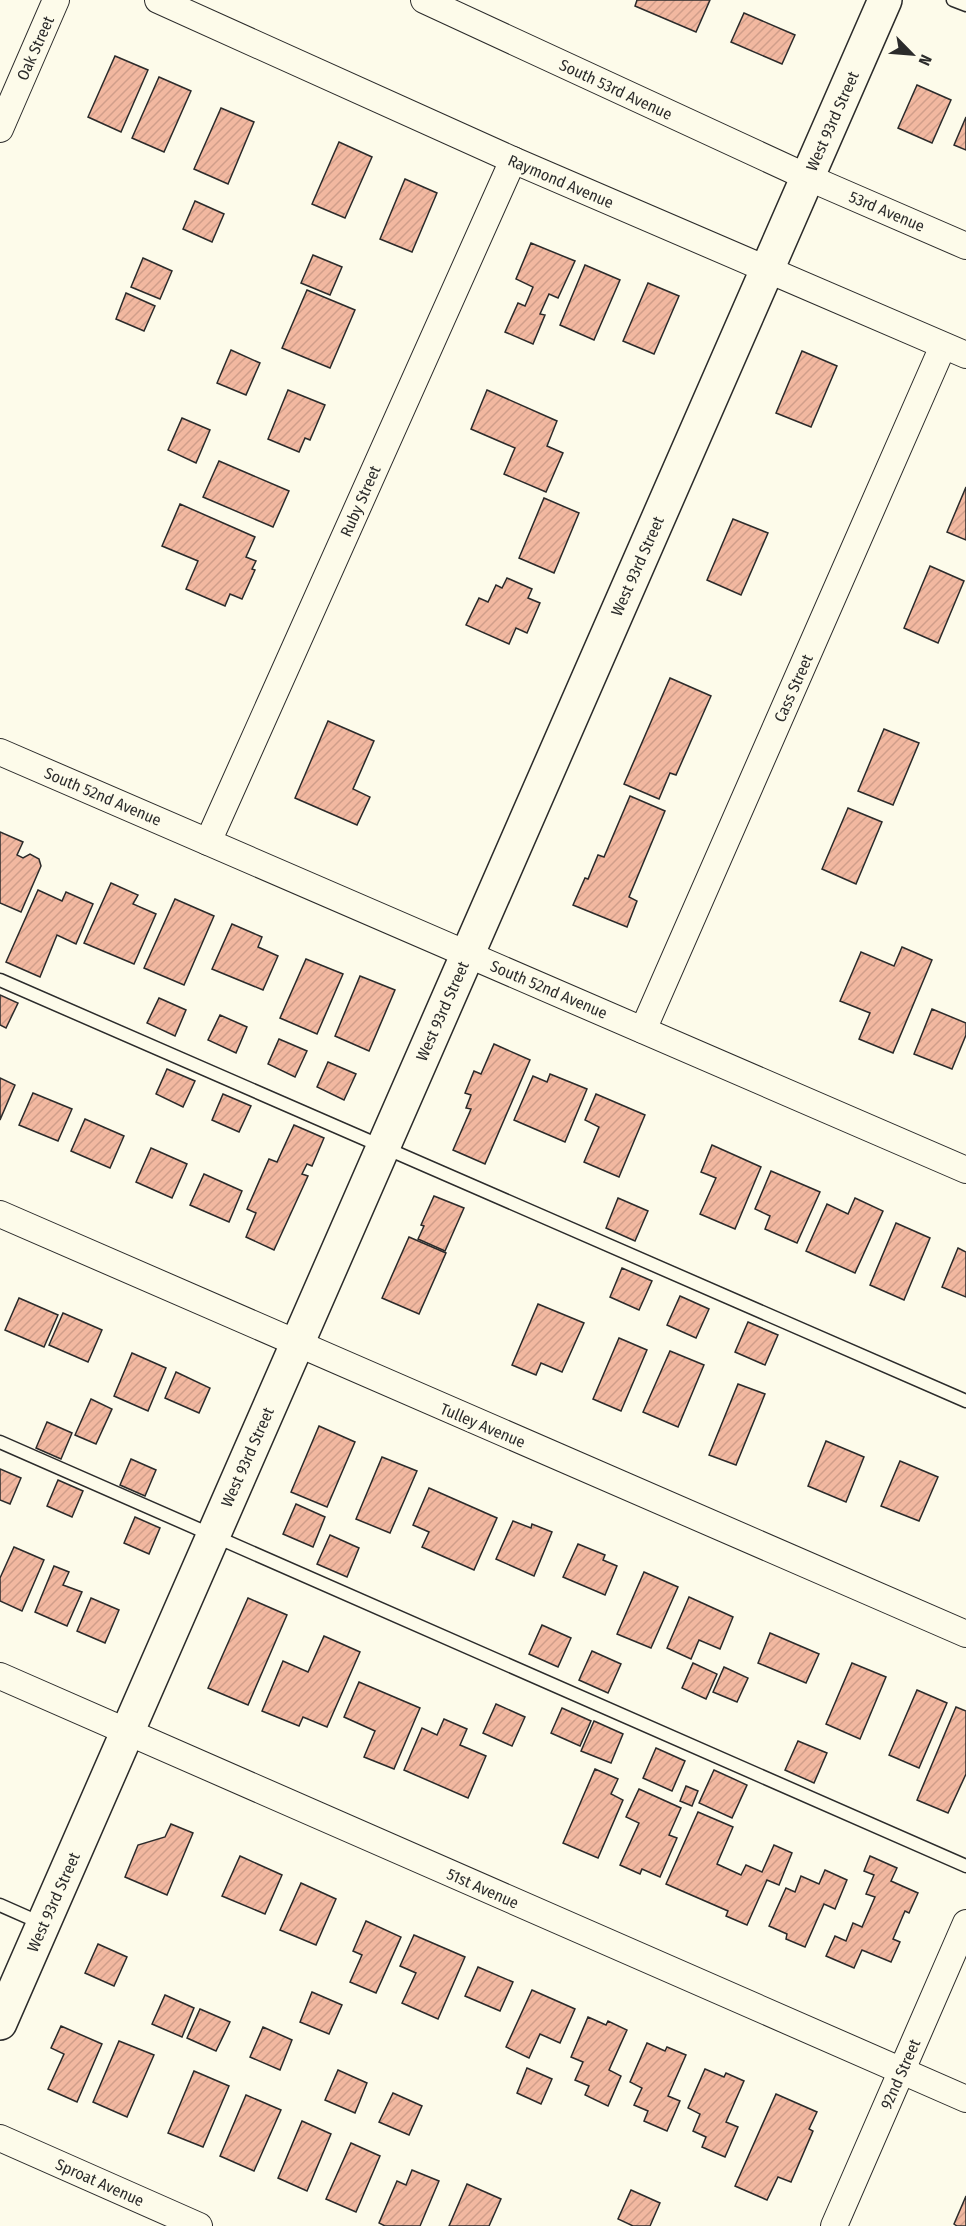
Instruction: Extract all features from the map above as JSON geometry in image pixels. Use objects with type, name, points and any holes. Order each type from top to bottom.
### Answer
[{"type":"main road","name":"West 93rd Street","points":[[0,2023],[885,0]]},
{"type":"street","name":"Oak Street","points":[[0,129],[56,0]]},
{"type":"street","name":"Raymond Avenue","points":[[158,0],[513,160],[955,351]]},
{"type":"street","name":"South 53rd Avenue","points":[[424,0],[807,177]]},
{"type":"street","name":"Ruby Street","points":[[208,842],[513,160]]},
{"type":"street","name":"53rd Avenue","points":[[807,177],[966,246]]},
{"type":"street","name":"Cass Street","points":[[643,1030],[955,351]]},
{"type":"street","name":"South 52nd Avenue","points":[[0,752],[966,1170]]},
{"type":"street","name":"Tulley Avenue","points":[[0,1214],[966,1634]]},
{"type":"street","name":"51st Avenue","points":[[0,1676],[966,2099]]},
{"type":"street","name":"92nd Street","points":[[834,2226],[966,1923]]},
{"type":"street","name":"Sproat Avenue","points":[[0,2138],[199,2226]]},
{"type":"lane","points":[[953,0],[966,6]]},
{"type":"lane","points":[[0,980],[966,1401]]},
{"type":"lane","points":[[0,1442],[966,1866]]},
{"type":"lane","points":[[0,1905],[43,1924]]},
{"type":"building","points":[[637,0],[710,0],[696,32],[635,6]]},
{"type":"building","points":[[744,13],[795,35],[782,64],[731,42]]},
{"type":"building","points":[[115,56],[148,70],[121,132],[88,117]]},
{"type":"building","points":[[159,77],[191,91],[164,152],[132,138]]},
{"type":"building","points":[[917,85],[951,100],[932,143],[898,128]]},
{"type":"building","points":[[221,108],[254,122],[228,184],[194,169]]},
{"type":"building","points":[[966,117],[966,150],[954,145]]},
{"type":"building","points":[[339,142],[372,157],[345,218],[312,204]]},
{"type":"building","points":[[405,179],[437,193],[412,252],[380,239]]},
{"type":"building","points":[[195,201],[224,214],[212,242],[183,229]]},
{"type":"building","points":[[531,243],[575,261],[558,298],[549,294],[540,314],[545,315],[533,344],[505,332],[518,303],[525,306],[533,287],[516,279]]},
{"type":"building","points":[[313,255],[342,267],[330,295],[301,283]]},
{"type":"building","points":[[143,258],[172,271],[160,299],[131,287]]},
{"type":"building","points":[[585,265],[620,280],[594,340],[560,325]]},
{"type":"building","points":[[648,283],[679,296],[654,354],[623,341]]},
{"type":"building","points":[[307,290],[355,310],[330,368],[282,348]]},
{"type":"building","points":[[126,293],[155,306],[144,331],[116,319]]},
{"type":"building","points":[[231,350],[260,363],[246,395],[217,383]]},
{"type":"building","points":[[802,351],[837,366],[811,427],[776,413]]},
{"type":"building","points":[[288,390],[325,405],[310,440],[305,438],[299,452],[268,439]]},
{"type":"building","points":[[487,390],[557,421],[547,446],[563,453],[546,492],[504,474],[515,448],[471,429]]},
{"type":"building","points":[[182,418],[210,430],[196,463],[168,450]]},
{"type":"building","points":[[219,461],[289,491],[273,527],[203,497]]},
{"type":"building","points":[[966,487],[966,540],[947,532]]},
{"type":"building","points":[[544,498],[579,513],[554,573],[519,558]]},
{"type":"building","points":[[180,504],[255,537],[246,557],[256,561],[252,569],[255,570],[242,599],[230,594],[225,606],[186,589],[198,561],[162,546]]},
{"type":"building","points":[[733,519],[768,533],[741,595],[707,580]]},
{"type":"building","points":[[930,566],[964,581],[938,643],[904,628]]},
{"type":"building","points":[[507,578],[532,589],[528,598],[540,603],[527,633],[516,628],[509,644],[466,625],[479,598],[488,602],[496,585],[502,588]]},
{"type":"building","points":[[670,678],[711,696],[676,775],[670,773],[659,799],[624,784]]},
{"type":"building","points":[[328,721],[374,741],[353,789],[370,797],[357,825],[295,798]]},
{"type":"building","points":[[884,729],[919,743],[893,805],[858,791]]},
{"type":"building","points":[[630,796],[665,811],[629,897],[637,901],[627,927],[573,905],[598,855],[604,857]]},
{"type":"building","points":[[848,808],[882,822],[856,884],[822,869]]},
{"type":"building","points":[[0,832],[23,842],[17,855],[23,858],[30,854],[39,859],[41,866],[21,912],[0,903]]},
{"type":"building","points":[[111,883],[138,895],[133,904],[156,914],[134,964],[84,943]]},
{"type":"building","points":[[38,890],[62,901],[66,892],[93,904],[76,944],[57,935],[40,977],[6,962]]},
{"type":"building","points":[[175,899],[214,916],[184,985],[144,968]]},
{"type":"building","points":[[232,924],[262,937],[258,947],[278,956],[263,990],[212,969]]},
{"type":"building","points":[[902,947],[932,960],[893,1053],[859,1039],[870,1013],[840,1001],[861,952],[894,966]]},
{"type":"building","points":[[306,959],[343,974],[317,1034],[280,1018]]},
{"type":"building","points":[[360,976],[395,990],[369,1051],[335,1036]]},
{"type":"building","points":[[0,995],[18,1003],[6,1028],[0,1025]]},
{"type":"building","points":[[159,998],[186,1010],[175,1036],[147,1023]]},
{"type":"building","points":[[932,1009],[966,1023],[966,1035],[952,1069],[914,1054]]},
{"type":"building","points":[[220,1015],[247,1027],[236,1053],[208,1040]]},
{"type":"building","points":[[279,1039],[307,1051],[295,1077],[268,1064]]},
{"type":"building","points":[[494,1044],[530,1060],[485,1164],[453,1150],[471,1109],[466,1108],[471,1095],[465,1093],[474,1071],[481,1074]]},
{"type":"building","points":[[328,1062],[356,1074],[344,1100],[317,1087]]},
{"type":"building","points":[[167,1069],[195,1081],[183,1107],[156,1094]]},
{"type":"building","points":[[550,1074],[587,1089],[565,1142],[514,1120],[533,1076],[547,1082]]},
{"type":"building","points":[[0,1078],[15,1085],[0,1120]]},
{"type":"building","points":[[33,1093],[72,1109],[58,1141],[19,1125]]},
{"type":"building","points":[[223,1094],[251,1106],[239,1132],[212,1120]]},
{"type":"building","points":[[596,1094],[645,1115],[619,1177],[584,1162],[599,1127],[585,1120]]},
{"type":"building","points":[[85,1119],[124,1136],[110,1168],[71,1151]]},
{"type":"building","points":[[294,1125],[324,1138],[312,1166],[307,1164],[302,1174],[308,1176],[274,1250],[246,1237],[256,1213],[247,1209],[269,1159],[277,1162]]},
{"type":"building","points":[[712,1145],[761,1167],[735,1229],[700,1214],[716,1178],[701,1172]]},
{"type":"building","points":[[151,1148],[187,1164],[172,1198],[136,1182]]},
{"type":"building","points":[[771,1171],[820,1192],[797,1243],[765,1229],[770,1216],[755,1209]]},
{"type":"building","points":[[204,1174],[242,1191],[229,1222],[190,1205]]},
{"type":"building","points":[[434,1196],[464,1208],[445,1251],[418,1239],[424,1226],[421,1225]]},
{"type":"building","points":[[618,1198],[648,1211],[635,1241],[606,1228]]},
{"type":"building","points":[[855,1198],[883,1211],[855,1273],[806,1251],[827,1204],[848,1214]]},
{"type":"building","points":[[896,1223],[930,1238],[904,1300],[870,1285]]},
{"type":"building","points":[[409,1237],[446,1253],[419,1314],[382,1298]]},
{"type":"building","points":[[958,1248],[966,1252],[966,1297],[942,1287]]},
{"type":"building","points":[[622,1268],[652,1281],[639,1310],[610,1297]]},
{"type":"building","points":[[680,1296],[709,1309],[696,1338],[667,1325]]},
{"type":"building","points":[[19,1298],[58,1315],[44,1347],[5,1330]]},
{"type":"building","points":[[538,1304],[584,1323],[562,1372],[541,1363],[536,1375],[512,1365]]},
{"type":"building","points":[[63,1313],[102,1330],[88,1362],[49,1345]]},
{"type":"building","points":[[748,1322],[778,1335],[765,1365],[735,1352]]},
{"type":"building","points":[[619,1338],[647,1350],[621,1411],[593,1399]]},
{"type":"building","points":[[670,1351],[704,1365],[678,1427],[643,1412]]},
{"type":"building","points":[[132,1353],[166,1368],[148,1411],[114,1396]]},
{"type":"building","points":[[176,1372],[210,1388],[199,1413],[165,1398]]},
{"type":"building","points":[[738,1384],[765,1394],[736,1465],[709,1455]]},
{"type":"building","points":[[91,1399],[112,1409],[96,1444],[75,1435]]},
{"type":"building","points":[[47,1422],[72,1433],[61,1459],[36,1448]]},
{"type":"building","points":[[319,1426],[355,1442],[327,1507],[291,1492]]},
{"type":"building","points":[[826,1441],[864,1457],[846,1502],[808,1486]]},
{"type":"building","points":[[382,1457],[417,1471],[390,1533],[356,1519]]},
{"type":"building","points":[[131,1459],[156,1470],[145,1496],[120,1485]]},
{"type":"building","points":[[900,1461],[938,1477],[919,1521],[881,1506]]},
{"type":"building","points":[[0,1469],[21,1478],[10,1504],[0,1500]]},
{"type":"building","points":[[58,1480],[83,1491],[72,1517],[47,1506]]},
{"type":"building","points":[[429,1488],[497,1518],[474,1570],[422,1547],[429,1532],[413,1525]]},
{"type":"building","points":[[296,1504],[325,1517],[313,1547],[283,1534]]},
{"type":"building","points":[[135,1517],[160,1528],[149,1554],[124,1543]]},
{"type":"building","points":[[513,1521],[531,1528],[532,1524],[552,1532],[534,1576],[496,1559]]},
{"type":"building","points":[[330,1535],[359,1548],[347,1577],[317,1564]]},
{"type":"building","points":[[578,1544],[605,1555],[603,1560],[617,1566],[605,1595],[563,1577]]},
{"type":"building","points":[[14,1547],[44,1560],[22,1611],[0,1601],[0,1578]]},
{"type":"building","points":[[54,1566],[69,1572],[63,1585],[82,1592],[67,1626],[35,1612]]},
{"type":"building","points":[[644,1572],[678,1587],[651,1648],[617,1634]]},
{"type":"building","points":[[689,1597],[733,1617],[720,1649],[699,1640],[691,1659],[667,1648]]},
{"type":"building","points":[[91,1598],[119,1610],[105,1643],[77,1631]]},
{"type":"building","points":[[248,1598],[287,1615],[248,1705],[208,1688]]},
{"type":"building","points":[[542,1625],[571,1638],[558,1667],[529,1654]]},
{"type":"building","points":[[770,1633],[819,1654],[806,1683],[758,1663]]},
{"type":"building","points":[[324,1636],[360,1652],[327,1727],[303,1717],[299,1726],[262,1711],[283,1661],[308,1672]]},
{"type":"building","points":[[592,1651],[621,1664],[608,1693],[579,1680]]},
{"type":"building","points":[[693,1663],[717,1674],[706,1699],[682,1688]]},
{"type":"building","points":[[852,1663],[886,1677],[860,1739],[826,1724]]},
{"type":"building","points":[[724,1667],[748,1678],[737,1702],[713,1692]]},
{"type":"building","points":[[359,1682],[420,1708],[394,1769],[364,1757],[375,1731],[344,1717]]},
{"type":"building","points":[[917,1690],[947,1703],[919,1768],[889,1755]]},
{"type":"building","points":[[496,1704],[525,1717],[512,1746],[483,1733]]},
{"type":"building","points":[[956,1707],[966,1711],[966,1774],[948,1813],[917,1800]]},
{"type":"building","points":[[562,1708],[591,1721],[580,1746],[551,1733]]},
{"type":"building","points":[[444,1719],[467,1729],[460,1745],[486,1756],[468,1798],[404,1770],[422,1728],[437,1735]]},
{"type":"building","points":[[594,1721],[623,1734],[611,1763],[581,1751]]},
{"type":"building","points":[[798,1741],[827,1753],[814,1783],[785,1770]]},
{"type":"building","points":[[656,1748],[685,1761],[672,1791],[643,1778]]},
{"type":"building","points":[[595,1769],[618,1779],[611,1794],[623,1800],[598,1858],[563,1843]]},
{"type":"building","points":[[714,1770],[747,1785],[732,1818],[699,1803]]},
{"type":"building","points":[[686,1786],[698,1791],[692,1806],[680,1801]]},
{"type":"building","points":[[639,1789],[681,1808],[669,1835],[677,1838],[660,1877],[642,1869],[640,1874],[620,1865],[639,1823],[626,1817]]},
{"type":"building","points":[[698,1812],[733,1827],[717,1864],[741,1875],[746,1865],[762,1872],[774,1845],[792,1853],[779,1885],[767,1880],[747,1925],[726,1916],[728,1911],[666,1884]]},
{"type":"building","points":[[171,1824],[193,1833],[167,1895],[125,1877],[138,1845],[165,1837]]},
{"type":"building","points":[[240,1856],[282,1875],[265,1914],[222,1896]]},
{"type":"building","points":[[870,1856],[897,1868],[891,1881],[918,1893],[909,1913],[905,1911],[893,1939],[900,1942],[891,1962],[862,1950],[854,1968],[826,1956],[835,1936],[846,1941],[853,1923],[862,1927],[875,1897],[866,1894],[874,1875],[864,1871]]},
{"type":"building","points":[[825,1870],[847,1880],[835,1909],[824,1904],[805,1947],[786,1939],[787,1934],[769,1926],[786,1888],[795,1892],[801,1876],[819,1884]]},
{"type":"building","points":[[301,1883],[336,1899],[316,1945],[280,1930]]},
{"type":"building","points":[[366,1921],[401,1937],[376,1993],[350,1982],[362,1955],[353,1951]]},
{"type":"building","points":[[414,1935],[465,1957],[438,2019],[402,2003],[416,1973],[400,1966]]},
{"type":"building","points":[[98,1944],[127,1957],[114,1986],[85,1973]]},
{"type":"building","points":[[478,1967],[513,1982],[500,2011],[465,1996]]},
{"type":"building","points":[[532,1990],[575,2009],[560,2043],[540,2034],[529,2058],[506,2047]]},
{"type":"building","points":[[312,1992],[342,2005],[329,2034],[300,2022]]},
{"type":"building","points":[[165,1995],[194,2008],[182,2037],[152,2024]]},
{"type":"building","points":[[200,2009],[230,2022],[216,2051],[187,2038]]},
{"type":"building","points":[[588,2017],[606,2025],[608,2021],[627,2030],[609,2070],[621,2076],[608,2106],[585,2095],[589,2086],[575,2080],[583,2062],[571,2057]]},
{"type":"building","points":[[61,2026],[102,2044],[77,2102],[48,2089],[64,2054],[51,2048]]},
{"type":"building","points":[[263,2027],[292,2040],[280,2070],[250,2057]]},
{"type":"building","points":[[119,2041],[154,2055],[127,2117],[93,2102]]},
{"type":"building","points":[[647,2043],[665,2051],[667,2047],[686,2055],[668,2096],[680,2101],[667,2131],[644,2121],[648,2111],[634,2105],[642,2088],[630,2082]]},
{"type":"building","points":[[527,2068],[552,2079],[541,2104],[517,2093]]},
{"type":"building","points":[[705,2069],[724,2077],[726,2073],[744,2081],[726,2122],[738,2127],[725,2157],[702,2147],[706,2137],[693,2131],[700,2114],[688,2108]]},
{"type":"building","points":[[338,2070],[367,2083],[355,2113],[325,2100]]},
{"type":"building","points":[[194,2071],[229,2086],[203,2147],[168,2133]]},
{"type":"building","points":[[393,2093],[422,2106],[409,2135],[379,2122]]},
{"type":"building","points":[[776,2094],[817,2112],[809,2129],[813,2131],[791,2182],[778,2177],[767,2200],[735,2186]]},
{"type":"building","points":[[246,2095],[281,2110],[254,2171],[220,2156]]},
{"type":"building","points":[[302,2121],[331,2134],[307,2191],[278,2178]]},
{"type":"building","points":[[351,2143],[380,2156],[356,2212],[326,2199]]},
{"type":"building","points":[[412,2170],[439,2181],[420,2226],[385,2226],[379,2223],[397,2181],[406,2185]]},
{"type":"building","points":[[467,2184],[501,2199],[489,2226],[449,2226]]},
{"type":"building","points":[[631,2190],[660,2203],[650,2226],[633,2226],[618,2219]]},
{"type":"building","points":[[966,2196],[966,2226],[957,2226],[954,2224]]}]
